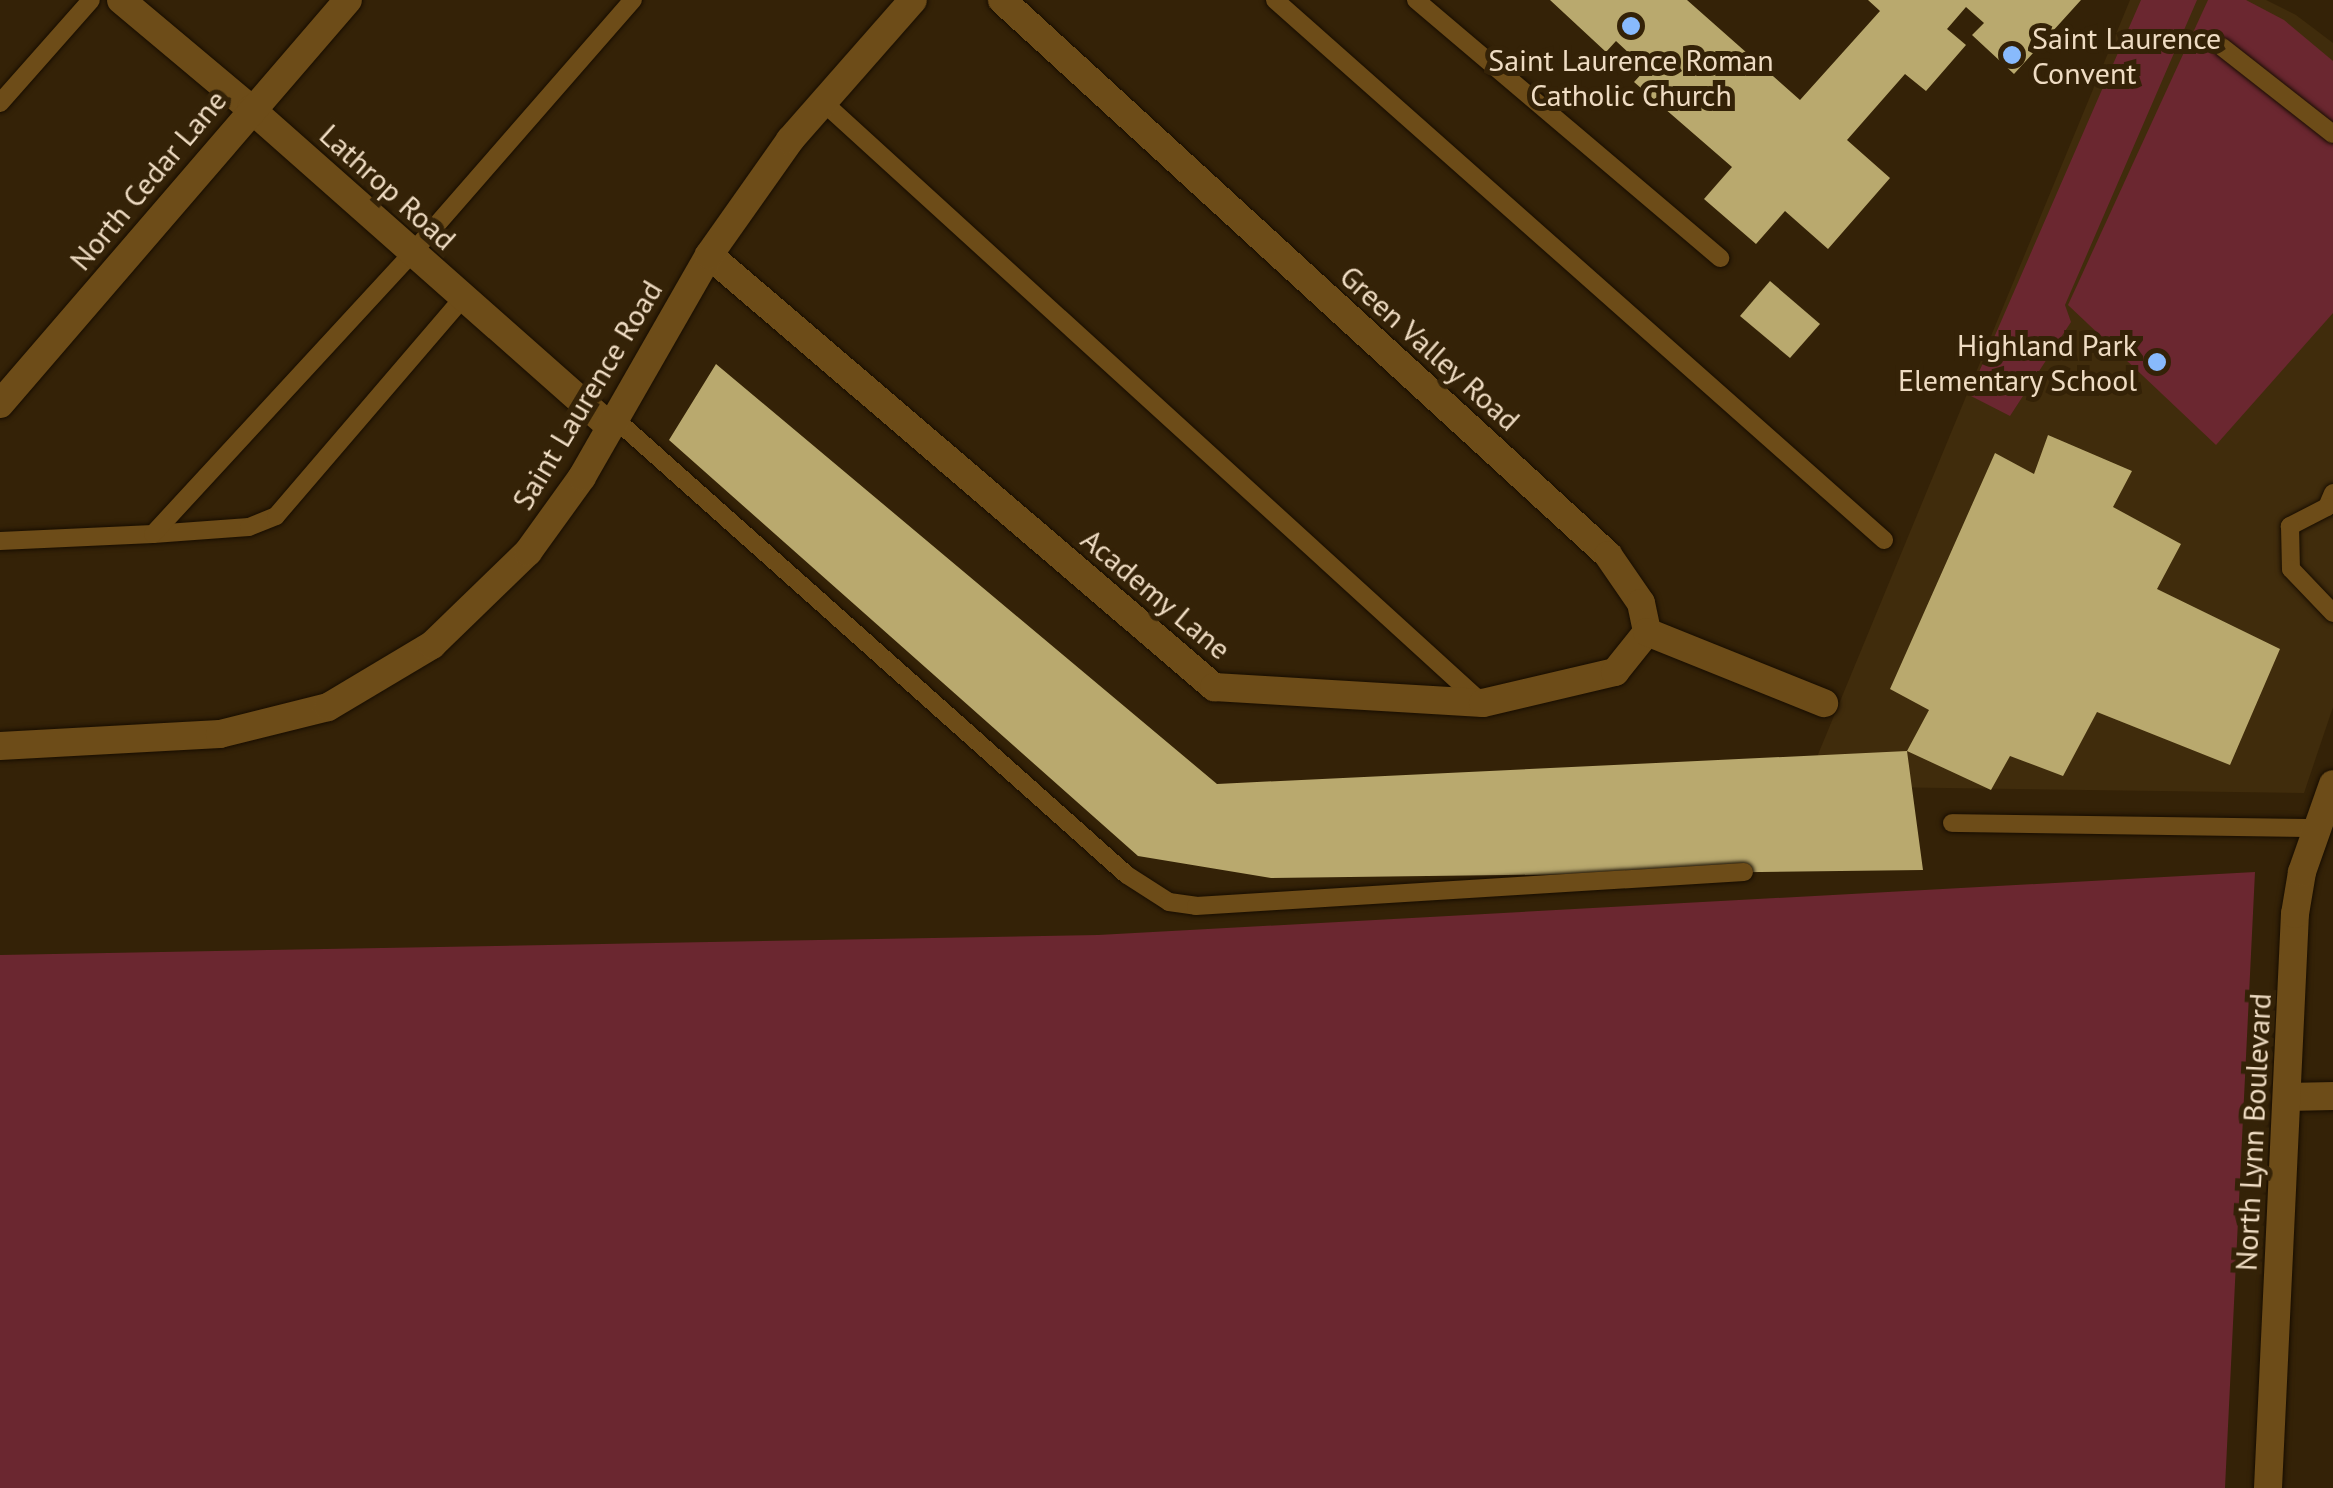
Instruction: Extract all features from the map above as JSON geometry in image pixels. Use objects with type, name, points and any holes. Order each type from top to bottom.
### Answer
[{"type":"street","name":"Lathrop Road","points":[[121,0],[611,422]]},
{"type":"street","name":"North Cedar Lane","points":[[0,404],[348,0]]},
{"type":"street","name":"Saint Laurence Road","points":[[0,746],[220,734],[328,707],[432,645],[528,552],[582,477],[709,255],[790,140],[914,0]]},
{"type":"street","name":"Green Valley Road","points":[[1002,0],[1608,555],[1641,603],[1647,632]]},
{"type":"street","name":"Academy Lane","points":[[709,255],[1214,688],[1483,703],[1615,672],[1647,632]]},
{"type":"street","points":[[1647,632],[1824,703]]},
{"type":"street","name":"North Lynn Boulevard","points":[[2268,1488],[2295,914],[2315,828],[2333,784]]},
{"type":"street","points":[[2288,1098],[2333,1096]]},
{"type":"lane","points":[[0,103],[91,0]]},
{"type":"lane","points":[[153,534],[412,253],[633,0]]},
{"type":"lane","points":[[1276,0],[1884,540]]},
{"type":"lane","points":[[1416,0],[1720,258]]},
{"type":"lane","points":[[2222,47],[2333,134]]},
{"type":"lane","points":[[823,102],[1483,703]]},
{"type":"lane","points":[[0,541],[249,527],[276,516],[464,297]]},
{"type":"lane","points":[[611,422],[1127,875],[1169,902],[1196,906],[1744,872]]},
{"type":"lane","points":[[2333,493],[2327,506],[2290,526],[2291,569],[2333,612]]},
{"type":"lane","points":[[1952,823],[2315,828]]},
{"type":"shaded area","name":"Highland Park Elementary School","points":[[2130,0],[2266,0],[2296,15],[2333,43],[2333,707],[2304,793],[1805,786]]},
{"type":"shaded area","points":[[2141,0],[2197,0],[2065,305],[2071,322],[2010,416],[1969,395]]},
{"type":"shaded area","points":[[2208,0],[2246,0],[2284,20],[2333,61],[2333,313],[2216,445],[2068,305]]},
{"type":"shaded area","points":[[2255,872],[2225,1488],[0,1488],[0,955],[1098,935]]},
{"type":"building","points":[[1550,0],[1687,0],[1800,100],[1880,11],[1868,0],[2081,0],[2014,74],[1972,35],[1984,23],[1966,7],[1947,29],[1966,45],[1926,91],[1905,74],[1847,140],[1890,178],[1828,249],[1785,211],[1756,244],[1704,199],[1732,167],[1634,82],[1646,69],[1616,41],[1606,52]]},
{"type":"building","points":[[1770,281],[1820,324],[1790,358],[1740,316]]},
{"type":"building","points":[[716,364],[1217,784],[1907,751],[1923,870],[1271,878],[1138,856],[669,440]]},
{"type":"building","name":"Highland Park Elementary School","points":[[2048,435],[2132,471],[2113,507],[2181,544],[2157,589],[2280,649],[2230,765],[2097,712],[2063,776],[2010,756],[1991,790],[1907,751],[1929,710],[1890,689],[1995,453],[2034,474]]},
{"type":"place","name":"Saint Laurence Roman Catholic Church","points":[[1631,26]]},
{"type":"place","name":"Saint Laurence Convent","points":[[2012,55]]},
{"type":"place","name":"Highland Park Elementary School","points":[[2157,362]]}]
